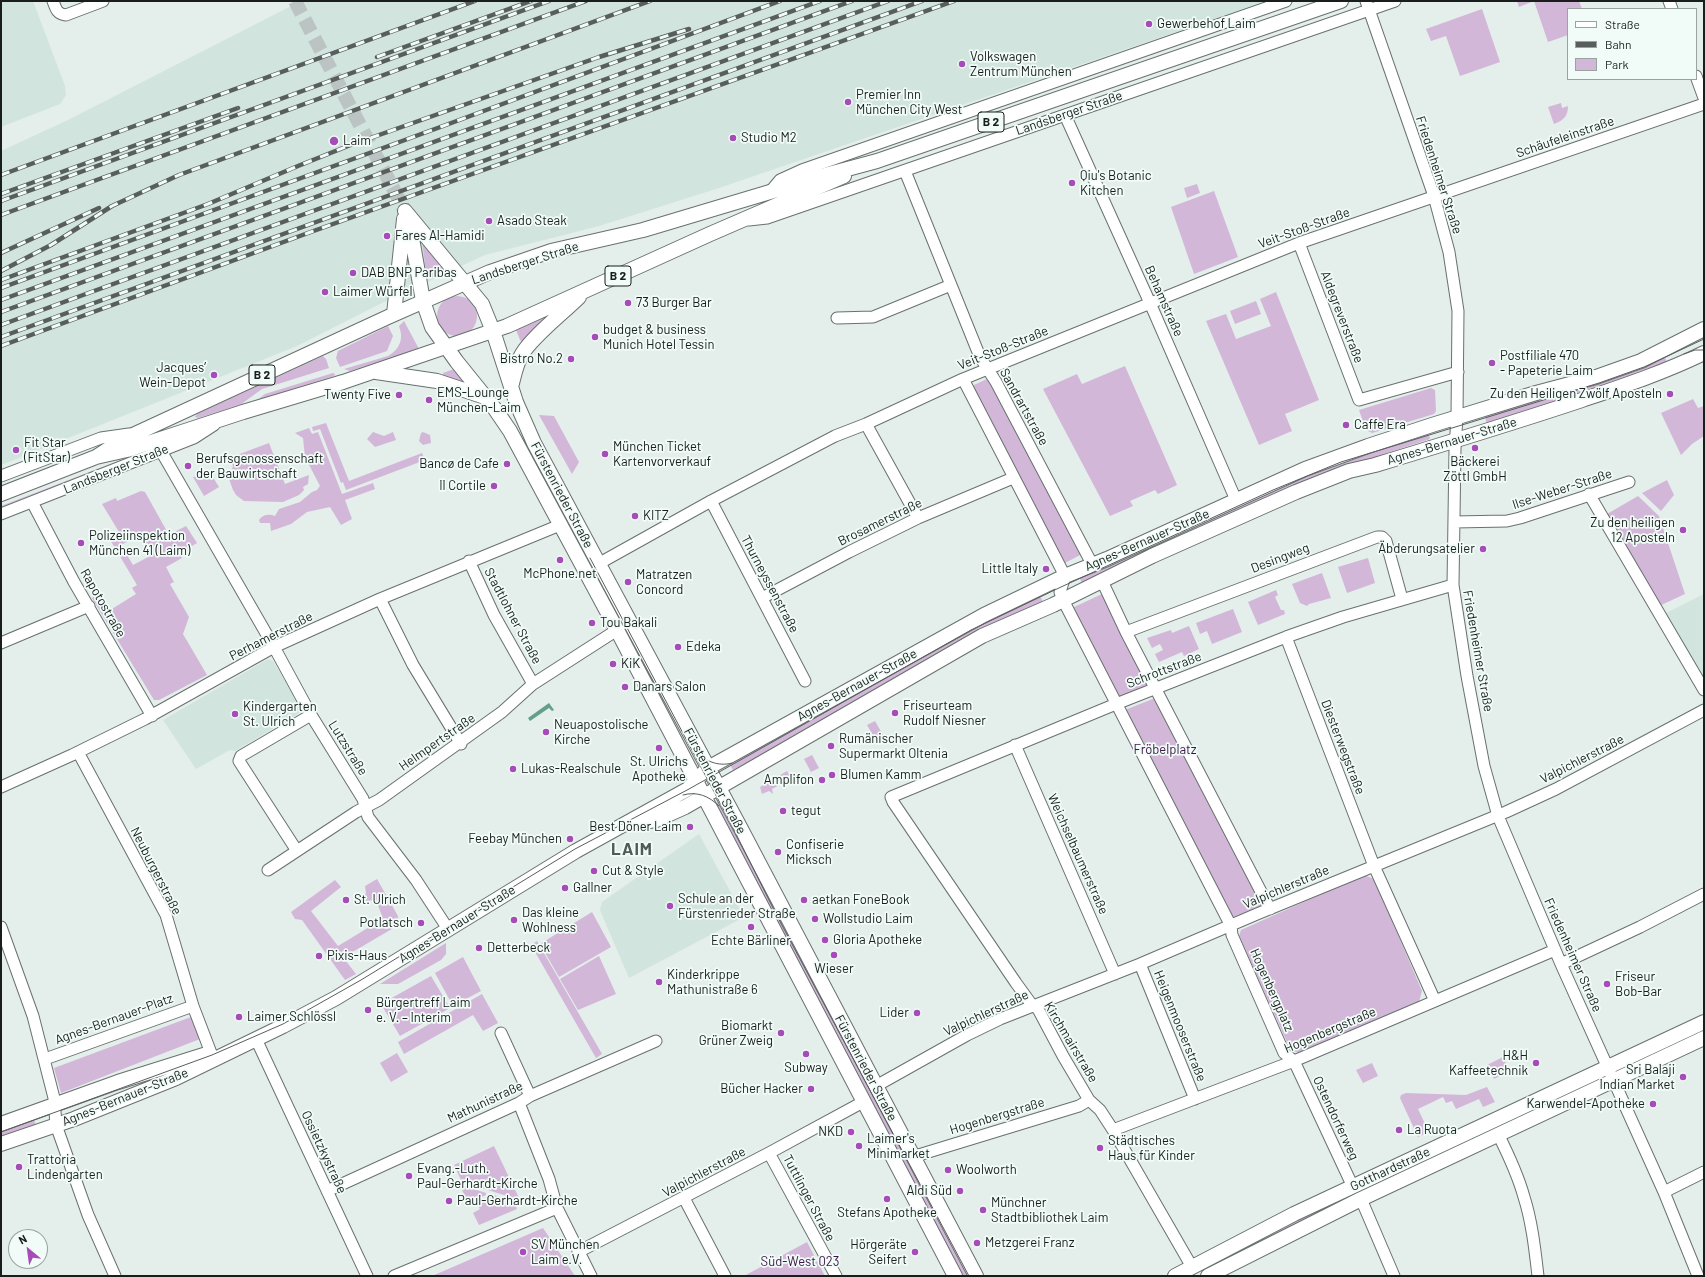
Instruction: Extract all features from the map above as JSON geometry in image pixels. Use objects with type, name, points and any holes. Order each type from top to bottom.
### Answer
[{"type":"main road","name":"Landsberger Straße","points":[[96,457],[122,440],[422,301],[490,272],[551,252],[643,230],[814,178],[877,161],[1341,1]]},
{"type":"main road","name":"Landsberger Straße","points":[[1,494],[96,457],[127,450],[228,416],[374,372],[493,331],[742,220],[813,191],[877,161]]},
{"type":"main road","name":"Fürstenrieder Straße","points":[[405,211],[482,304],[493,331],[516,402],[534,443],[708,768],[881,1084],[912,1157],[976,1276]]},
{"type":"main road","name":"Fürstenrieder Straße","points":[[405,211],[414,244],[422,301],[432,327],[446,348],[510,431],[617,630],[955,1276]]},
{"type":"main road","points":[[394,314],[405,211]]},
{"type":"main road","points":[[511,387],[517,365],[523,353],[536,338],[586,290]]},
{"type":"main road","name":"Agnes-Bernauer-Straße","points":[[1,1144],[56,1125],[176,1078],[336,998],[576,851],[688,788],[697,782],[708,768],[984,615],[1065,576],[1305,469],[1368,446],[1457,417],[1536,393],[1596,377],[1641,361],[1704,329]]},
{"type":"main road","name":"Agnes-Bernauer-Straße","points":[[624,825],[656,820],[719,788],[968,644],[1063,600],[1152,556],[1296,492],[1349,471],[1375,465],[1531,418],[1662,371],[1704,353]]},
{"type":"main road","points":[[374,372],[437,381],[485,397]]},
{"type":"main road","name":"Gotthardstraße","points":[[1175,1276],[1294,1214],[1704,1022]]},
{"type":"main road","name":"Gotthardstraße","points":[[1209,1276],[1361,1199],[1704,1038]]},
{"type":"main road","name":"Agnes-Bernauer-Straße","points":[[1,1124],[118,1082],[251,1041]]},
{"type":"street","points":[[52,1],[56,11],[60,14],[66,15],[103,1]]},
{"type":"street","name":"Landsberger Straße","points":[[770,192],[780,180],[802,170],[1286,1]]},
{"type":"street","name":"Landsberger Straße","points":[[742,220],[767,218],[1065,115],[1368,5],[1395,1]]},
{"type":"street","name":"Friedenheimer Straße","points":[[1368,5],[1434,196],[1449,252],[1458,311],[1453,585],[1478,737],[1498,816],[1561,964],[1664,1192],[1698,1276]]},
{"type":"street","points":[[1080,74],[1085,90]]},
{"type":"street","points":[[1697,79],[1704,98]]},
{"type":"street","name":"Schäufeleinstraße","points":[[1434,196],[1704,104]]},
{"type":"street","name":"Behamstraße","points":[[1065,115],[1150,303],[1236,500]]},
{"type":"street","points":[[892,139],[898,154]]},
{"type":"street","name":"Sandrartstraße","points":[[905,171],[980,357],[996,382],[1092,564]]},
{"type":"street","name":"Veit-Stoß-Straße","points":[[598,564],[711,501],[835,436],[866,424],[963,379],[1299,243],[1434,196]]},
{"type":"street","name":"Aldegreverstraße","points":[[1299,243],[1359,400],[1458,372]]},
{"type":"street","points":[[837,318],[873,317],[951,285]]},
{"type":"street","points":[[963,379],[1065,576],[1060,592],[1063,600],[1230,926]]},
{"type":"street","name":"Landsberger Straße","points":[[1,514],[194,438],[228,416]]},
{"type":"street","points":[[866,424],[918,518]]},
{"type":"street","name":"Landsberger Straße","points":[[1,476],[101,438],[138,433]]},
{"type":"street","name":"Lutzstraße","points":[[161,451],[274,647],[310,715],[364,799],[368,816],[416,880],[448,929]]},
{"type":"street","name":"Brosamerstraße","points":[[762,598],[849,552],[918,518],[1013,478]]},
{"type":"street","name":"Ilse-Weber-Straße","points":[[1454,522],[1507,521],[1533,514],[1589,494],[1629,482]]},
{"type":"street","points":[[1589,494],[1704,690]]},
{"type":"street","name":"Thurneyssenstraße","points":[[711,501],[805,681]]},
{"type":"street","name":"Rapotostraße","points":[[32,502],[152,716]]},
{"type":"street","name":"Perhamerstraße","points":[[1,787],[152,716],[274,647],[380,599],[560,525]]},
{"type":"street","name":"Desingweg","points":[[1126,632],[1377,537],[1382,537],[1386,541],[1402,599]]},
{"type":"street","name":"Stadtlohner Straße","points":[[470,561],[494,615],[533,684]]},
{"type":"street","points":[[1102,581],[1126,632],[1270,909]]},
{"type":"street","name":"Schrottstraße","points":[[891,797],[1116,704],[1286,637],[1344,617],[1453,585]]},
{"type":"street","points":[[380,599],[413,665],[461,744]]},
{"type":"street","points":[[1,643],[89,606]]},
{"type":"street","name":"Helmpertstraße","points":[[268,870],[379,800],[461,744],[502,712],[533,684],[617,630]]},
{"type":"street","name":"Diesterwegstraße","points":[[1286,637],[1374,866]]},
{"type":"street","name":"Valpichlerstraße","points":[[881,1084],[967,1035],[1032,1005],[1140,964],[1498,816],[1556,789],[1704,710]]},
{"type":"street","points":[[297,851],[239,762],[240,756],[310,715]]},
{"type":"street","name":"Weichselbaumerstraße","points":[[1015,745],[1115,974]]},
{"type":"street","name":"Neuburgerstraße","points":[[78,752],[166,915],[193,1006],[211,1053]]},
{"type":"street","name":"Kirchmairstraße","points":[[891,797],[1032,1005],[1038,1009],[1089,1100],[1100,1110],[1113,1130],[1192,1267]]},
{"type":"street","points":[[1374,866],[1434,1001]]},
{"type":"street","points":[[1561,964],[1640,927],[1704,894]]},
{"type":"street","name":"Hogenbergplatz","points":[[1230,926],[1232,934],[1284,1053],[1294,1061]]},
{"type":"street","points":[[1,927],[33,1016],[45,1059],[55,1105],[56,1125],[88,1215],[115,1276]]},
{"type":"street","name":"Hogenbergstraße","points":[[1113,1130],[1294,1061],[1555,950]]},
{"type":"street","name":"Heigenmooserstraße","points":[[1140,964],[1195,1099]]},
{"type":"street","name":"Agnes-Bernauer-Platz","points":[[45,1059],[193,1006]]},
{"type":"street","points":[[500,1033],[530,1096]]},
{"type":"street","name":"Ossietzkystraße","points":[[251,1041],[367,1276]]},
{"type":"street","name":"Mathunistraße","points":[[326,1191],[519,1103],[530,1096],[656,1041]]},
{"type":"street","name":"Ostendorferweg","points":[[1294,1061],[1353,1187]]},
{"type":"street","name":"Hogenbergstraße","points":[[912,1157],[1079,1106],[1089,1100]]},
{"type":"street","name":"Valpichlerstraße","points":[[578,1252],[769,1154],[863,1102]]},
{"type":"street","points":[[519,1103],[549,1179],[557,1208],[591,1276]]},
{"type":"street","points":[[1498,1134],[1510,1158],[1524,1197],[1535,1248],[1538,1276]]},
{"type":"street","name":"Tuttlinger Straße","points":[[769,1154],[836,1276]]},
{"type":"street","points":[[1664,1192],[1704,1172]]},
{"type":"street","points":[[684,1198],[725,1276]]},
{"type":"street","points":[[1361,1199],[1394,1276]]},
{"type":"street","points":[[394,1276],[557,1208]]},
{"type":"shaded area","points":[[1,1],[33,1],[65,86],[66,95],[60,104],[1,127]]},
{"type":"shaded area","points":[[301,1],[1267,1],[719,188],[599,226],[485,255],[384,302],[297,346],[1,465],[1,151],[68,120]]},
{"type":"shaded area","points":[[1704,594],[1704,678],[1664,614]]},
{"type":"shaded area","name":"Kindergarten St. UIrich","points":[[268,659],[273,661],[300,707],[300,711],[298,714],[235,751],[230,750],[196,769],[163,720]]},
{"type":"shaded area","points":[[549,703],[554,710],[552,711],[549,708],[530,721],[528,718]]},
{"type":"shaded area","name":"Schule an der Fürstenrieder Straße","points":[[699,834],[744,917],[629,978],[600,910],[602,902]]},
{"type":"green space","points":[[1517,1],[1534,1],[1519,7]]},
{"type":"green space","points":[[1534,1],[1579,1],[1582,8],[1567,8],[1567,35],[1548,42]]},
{"type":"green space","points":[[1482,9],[1500,62],[1460,76],[1446,36],[1431,41],[1426,29]]},
{"type":"green space","points":[[1561,103],[1562,108],[1568,106],[1566,115],[1563,119],[1554,124],[1548,107]]},
{"type":"green space","points":[[1197,184],[1200,193],[1187,198],[1184,188]]},
{"type":"green space","points":[[1214,191],[1238,257],[1194,274],[1171,207]]},
{"type":"green space","points":[[422,241],[447,271],[427,279]]},
{"type":"green space","points":[[1276,292],[1319,400],[1285,414],[1292,431],[1259,445],[1206,321],[1226,314],[1236,339],[1271,326],[1260,299]]},
{"type":"green space","points":[[461,296],[468,299],[474,305],[477,316],[476,324],[468,333],[461,336],[453,336],[446,333],[438,324],[437,312],[440,305],[449,297]]},
{"type":"green space","points":[[1256,301],[1261,314],[1235,324],[1230,311]]},
{"type":"green space","points":[[553,313],[524,344],[520,340],[516,330]]},
{"type":"green space","points":[[404,321],[419,349],[350,371],[344,369],[388,356],[392,353],[400,343],[401,335],[399,326]]},
{"type":"green space","points":[[388,326],[393,336],[387,351],[340,367],[336,358],[338,351]]},
{"type":"green space","points":[[1664,355],[1668,365],[1487,426],[1485,416],[1538,400],[1538,397]]},
{"type":"green space","points":[[323,356],[326,359],[329,368],[262,389],[240,405],[198,418],[195,417],[197,414]]},
{"type":"green space","points":[[1125,366],[1177,485],[1158,494],[1155,490],[1130,501],[1133,506],[1110,516],[1043,389],[1077,374],[1082,384]]},
{"type":"green space","points":[[454,369],[464,384],[443,378],[443,373]]},
{"type":"green space","points":[[333,373],[335,374],[334,376],[257,400],[265,394]]},
{"type":"green space","points":[[989,378],[1082,554],[1065,563],[972,386]]},
{"type":"green space","points":[[1431,388],[1435,390],[1436,411],[1434,414],[1372,433],[1366,430],[1359,410]]},
{"type":"green space","points":[[1693,399],[1698,408],[1704,406],[1704,436],[1692,444],[1681,455],[1661,413]]},
{"type":"green space","points":[[539,415],[554,416],[579,462],[572,474]]},
{"type":"green space","points":[[326,423],[349,481],[422,453],[425,460],[346,490],[343,482],[341,483],[320,429],[313,431],[312,427]]},
{"type":"green space","points":[[309,428],[312,434],[318,432],[342,494],[373,483],[375,489],[345,500],[352,519],[341,525],[330,507],[307,512],[291,524],[271,531],[270,523],[260,523],[259,520],[262,517],[266,515],[275,516],[279,509],[300,502],[312,492],[317,490],[320,486],[305,457],[303,438],[295,433]]},
{"type":"green space","points":[[1428,431],[1430,439],[1378,456],[1378,459],[1083,585],[1078,575],[1284,483]]},
{"type":"green space","points":[[373,432],[384,436],[393,432],[396,440],[375,447],[367,439]]},
{"type":"green space","points":[[423,432],[430,435],[431,443],[423,445],[419,441],[421,433]]},
{"type":"green space","points":[[174,442],[1,508],[1,506],[139,453]]},
{"type":"green space","points":[[269,443],[285,484],[309,475],[308,484],[303,487],[304,490],[299,495],[283,502],[244,501],[236,495],[229,479],[233,466],[229,458]]},
{"type":"green space","points":[[209,471],[219,487],[204,496],[193,477],[205,474]]},
{"type":"green space","points":[[1667,480],[1674,495],[1661,511],[1642,493]]},
{"type":"green space","points":[[141,491],[145,492],[169,535],[186,526],[197,543],[180,553],[182,558],[166,567],[174,582],[170,584],[189,617],[183,634],[207,675],[159,700],[154,700],[92,598],[97,595],[107,612],[136,594],[132,588],[137,585],[109,538],[119,532],[102,504],[116,498],[117,501]],"holes":[[[140,535],[152,555],[133,565],[121,545]]]},
{"type":"green space","points":[[1638,496],[1659,516],[1685,594],[1659,606],[1607,514]]},
{"type":"green space","points":[[1368,558],[1375,583],[1347,593],[1338,567]]},
{"type":"green space","points":[[1322,573],[1331,598],[1309,604],[1307,606],[1300,603],[1292,584]]},
{"type":"green space","points":[[1276,590],[1278,595],[1275,597],[1281,610],[1284,610],[1285,614],[1258,625],[1248,602]]},
{"type":"green space","points":[[1038,592],[1044,604],[733,770],[730,765],[779,737],[777,734]]},
{"type":"green space","points":[[1102,594],[1149,683],[1140,689],[1118,697],[1072,608]]},
{"type":"green space","points":[[1233,609],[1242,632],[1212,644],[1207,631],[1200,634],[1196,623]]},
{"type":"green space","points":[[1189,626],[1199,649],[1184,656],[1182,652],[1159,662],[1155,654],[1163,650],[1160,644],[1152,648],[1147,638],[1171,630],[1172,633]]},
{"type":"green space","name":"Fröbelplatz","points":[[1155,698],[1263,905],[1233,917],[1125,710]]},
{"type":"green space","points":[[875,721],[883,735],[875,739],[867,725]]},
{"type":"green space","points":[[812,755],[819,768],[811,772],[804,759]]},
{"type":"green space","points":[[787,771],[794,783],[793,785],[789,780],[772,789],[773,794],[769,791],[762,794],[760,787]]},
{"type":"green space","points":[[720,801],[973,1276],[960,1276],[714,804]]},
{"type":"green space","points":[[1364,875],[1374,879],[1422,991],[1419,1002],[1301,1053],[1291,1051],[1239,936],[1241,930]]},
{"type":"green space","points":[[377,879],[398,916],[397,926],[356,950],[342,956],[356,974],[345,980],[302,920],[295,919],[291,912],[335,880],[341,887],[311,911],[338,946],[376,923],[382,916],[376,900],[365,901],[363,897],[366,893],[365,886]]},
{"type":"green space","points":[[592,912],[611,947],[559,977],[540,944]]},
{"type":"green space","points":[[537,941],[602,1054],[596,1058],[531,945]]},
{"type":"green space","points":[[446,943],[446,954],[441,960],[398,984],[380,984]]},
{"type":"green space","points":[[599,956],[616,994],[578,1010],[560,979]]},
{"type":"green space","points":[[463,957],[481,991],[453,1006],[435,973]]},
{"type":"green space","points":[[431,976],[450,1008],[400,1036],[381,1004]]},
{"type":"green space","points":[[482,994],[498,1023],[483,1031],[473,1015],[404,1054],[398,1042]]},
{"type":"green space","points":[[191,1017],[200,1039],[61,1093],[54,1068]]},
{"type":"green space","points":[[397,1053],[408,1072],[391,1082],[380,1063]]},
{"type":"green space","points":[[1503,1057],[1510,1071],[1494,1079],[1487,1065]]},
{"type":"green space","points":[[1372,1063],[1378,1076],[1363,1083],[1356,1070]]},
{"type":"green space","points":[[1487,1087],[1495,1102],[1483,1107],[1479,1099],[1456,1109],[1452,1101],[1446,1103],[1443,1097],[1418,1109],[1429,1132],[1418,1137],[1400,1098],[1401,1095],[1406,1093],[1466,1095]]},
{"type":"green space","points":[[34,1120],[37,1128],[1,1140],[1,1131]]},
{"type":"green space","points":[[494,1146],[520,1200],[462,1182],[454,1165]]},
{"type":"green space","points":[[461,1185],[486,1193],[486,1195],[468,1202],[460,1186]]},
{"type":"green space","points":[[1359,1190],[1359,1192],[1223,1262],[1222,1256]]},
{"type":"green space","points":[[493,1195],[514,1201],[517,1209],[479,1225],[473,1213],[480,1209],[476,1202]]},
{"type":"green space","name":"SV München Laim e.V.","points":[[543,1228],[575,1276],[432,1276]]},
{"type":"green space","name":"Süd-West 023","points":[[807,1242],[825,1276],[744,1276]]},
{"type":"tunnel","points":[[295,1],[405,211]]},
{"type":"tram line","points":[[1,1132],[212,1055],[283,1024],[361,980],[575,849],[689,789],[971,630],[1061,587],[1273,490],[1341,462],[1599,383],[1644,367],[1704,339]]},
{"type":"tram line","points":[[1684,354],[1695,350],[1704,350]]},
{"type":"tram line","points":[[590,558],[729,820],[776,914],[969,1276]]},
{"type":"tram line","points":[[695,751],[703,758],[717,764],[732,763]]},
{"type":"tram line","points":[[683,795],[702,795],[719,806]]},
{"type":"railway","points":[[1,175],[475,1]]},
{"type":"railway","points":[[377,57],[531,1]]},
{"type":"railway","points":[[1,201],[549,1]]},
{"type":"railway","points":[[1,215],[586,1]]},
{"type":"railway","points":[[1,271],[51,245],[112,206],[179,175],[650,1]]},
{"type":"railway","points":[[1,288],[780,1]]},
{"type":"railway","points":[[1,300],[820,1]]},
{"type":"railway","points":[[1,312],[852,1]]},
{"type":"railway","points":[[1,325],[888,1]]},
{"type":"railway","points":[[1,337],[922,1]]},
{"type":"railway","points":[[1,346],[308,233],[954,1]]},
{"type":"railway","points":[[1,280],[208,204],[348,146],[599,57],[689,29]]},
{"type":"railway","points":[[1,194],[238,108]]},
{"type":"railway","points":[[1,253],[99,208]]},
{"type":"place","name":"Gewerbehof Laim","points":[[1149,24]]},
{"type":"place","name":"Volkswagen Zentrum München","points":[[962,64]]},
{"type":"place","name":"Premier Inn München City West","points":[[848,102]]},
{"type":"place","name":"Studio M2","points":[[733,138]]},
{"type":"place","name":"Laim","points":[[334,141]]},
{"type":"place","name":"Qiu's Botanic Kitchen","points":[[1072,183]]},
{"type":"place","name":"Asado Steak","points":[[489,221]]},
{"type":"place","name":"Fares Al-Hamidi","points":[[387,236]]},
{"type":"place","name":"DAB BNP Paribas","points":[[353,273]]},
{"type":"place","name":"Laimer Würfel","points":[[325,292]]},
{"type":"place","name":"73 Burger Bar","points":[[628,303]]},
{"type":"place","name":"budget & business Munich Hotel Tessin","points":[[595,337]]},
{"type":"place","name":"Bistro No.2","points":[[571,359]]},
{"type":"place","name":"Postfiliale 470 - Papeterie Laim","points":[[1492,363]]},
{"type":"place","name":"Jacques’ Wein-Depot","points":[[214,375]]},
{"type":"place","name":"Zu den Heiligen Zwölf Aposteln","points":[[1670,394]]},
{"type":"place","name":"Twenty Five","points":[[399,395]]},
{"type":"place","name":"EMS-Lounge München-Laim","points":[[429,400]]},
{"type":"place","name":"Caffe Era","points":[[1346,425]]},
{"type":"place","name":"Bäckerei Zöttl GmbH","points":[[1475,448]]},
{"type":"place","name":"Fit Star (FitStar)","points":[[16,450]]},
{"type":"place","name":"München Ticket Kartenvorverkauf","points":[[605,454]]},
{"type":"place","name":"Bancø de Cafe","points":[[507,464]]},
{"type":"place","name":"Berufsgenossenschaft der Bauwirtschaft","points":[[188,466]]},
{"type":"place","name":"Il Cortile","points":[[494,486]]},
{"type":"place","name":"KITZ","points":[[635,516]]},
{"type":"place","name":"Zu den heiligen 12 Aposteln","points":[[1683,530]]},
{"type":"place","name":"Polizeiinspektion München 41 (Laim)","points":[[81,543]]},
{"type":"place","name":"Äbderungsatelier","points":[[1483,549]]},
{"type":"place","name":"McPhone.net","points":[[560,560]]},
{"type":"place","name":"Little Italy","points":[[1046,569]]},
{"type":"place","name":"Matratzen Concord","points":[[628,582]]},
{"type":"place","name":"Tou Bakali","points":[[592,623]]},
{"type":"place","name":"Edeka","points":[[678,647]]},
{"type":"place","name":"KiK","points":[[613,664]]},
{"type":"place","name":"Danars Salon","points":[[625,687]]},
{"type":"place","name":"Friseurteam Rudolf Niesner","points":[[895,713]]},
{"type":"place","name":"Kindergarten St. UIrich","points":[[235,714]]},
{"type":"place","name":"Neuapostolische Kirche","points":[[546,732]]},
{"type":"place","name":"Rumänischer Supermarkt Oltenia","points":[[831,746]]},
{"type":"place","name":"St. Ulrichs Apotheke","points":[[659,748]]},
{"type":"place","name":"Lukas-Realschule","points":[[513,769]]},
{"type":"place","name":"Blumen Kamm","points":[[832,775]]},
{"type":"place","name":"Amplifon","points":[[822,780]]},
{"type":"place","name":"tegut","points":[[783,811]]},
{"type":"place","name":"Best Döner Laim","points":[[690,827]]},
{"type":"place","name":"Feebay München","points":[[570,839]]},
{"type":"place","name":"Confiserie Micksch","points":[[778,852]]},
{"type":"place","name":"Cut & Style","points":[[594,871]]},
{"type":"place","name":"Gallner","points":[[565,888]]},
{"type":"place","name":"St. Ulrich","points":[[346,900]]},
{"type":"place","name":"aetkan FoneBook","points":[[804,900]]},
{"type":"place","name":"Schule an der Fürstenrieder Straße","points":[[670,906]]},
{"type":"place","name":"Wollstudio Laim","points":[[815,919]]},
{"type":"place","name":"Das kleine Wohlness","points":[[514,920]]},
{"type":"place","name":"Potlatsch","points":[[421,923]]},
{"type":"place","name":"Echte Bärliner","points":[[751,927]]},
{"type":"place","name":"Gloria Apotheke","points":[[825,940]]},
{"type":"place","name":"Detterbeck","points":[[479,948]]},
{"type":"place","name":"Wieser","points":[[834,955]]},
{"type":"place","name":"Pixis-Haus","points":[[319,956]]},
{"type":"place","name":"Kinderkrippe Mathunistraße 6","points":[[659,982]]},
{"type":"place","name":"Friseur Bob-Bar","points":[[1607,984]]},
{"type":"place","name":"Bürgertreff Laim e. V. – Interim","points":[[368,1010]]},
{"type":"place","name":"Lider","points":[[917,1013]]},
{"type":"place","name":"Laimer Schlössl","points":[[239,1017]]},
{"type":"place","name":"Biomarkt Grüner Zweig","points":[[781,1033]]},
{"type":"place","name":"Subway","points":[[806,1054]]},
{"type":"place","name":"H&H Kaffeetechnik","points":[[1536,1063]]},
{"type":"place","name":"Sri Balaji Indian Market","points":[[1683,1077]]},
{"type":"place","name":"Bücher Hacker","points":[[811,1089]]},
{"type":"place","name":"Karwendel-Apotheke","points":[[1653,1104]]},
{"type":"place","name":"La Ruota","points":[[1399,1130]]},
{"type":"place","name":"NKD","points":[[851,1132]]},
{"type":"place","name":"Laimer's Minimarket","points":[[859,1146]]},
{"type":"place","name":"Städtisches Haus für Kinder","points":[[1100,1148]]},
{"type":"place","name":"Trattoria Lindengarten","points":[[19,1167]]},
{"type":"place","name":"Woolworth","points":[[948,1170]]},
{"type":"place","name":"Evang.-Luth. Paul-Gerhardt-Kirche","points":[[409,1176]]},
{"type":"place","name":"Aldi Süd","points":[[960,1191]]},
{"type":"place","name":"Stefans Apotheke","points":[[887,1199]]},
{"type":"place","name":"Paul-Gerhardt-Kirche","points":[[449,1201]]},
{"type":"place","name":"Münchner Stadtbibliothek Laim","points":[[983,1210]]},
{"type":"place","name":"Metzgerei Franz","points":[[977,1243]]},
{"type":"place","name":"SV München Laim e.V.","points":[[523,1252]]},
{"type":"place","name":"Hörgeräte Seifert","points":[[915,1252]]},
{"type":"district","name":"LAIM","points":[[632,849]]}]
